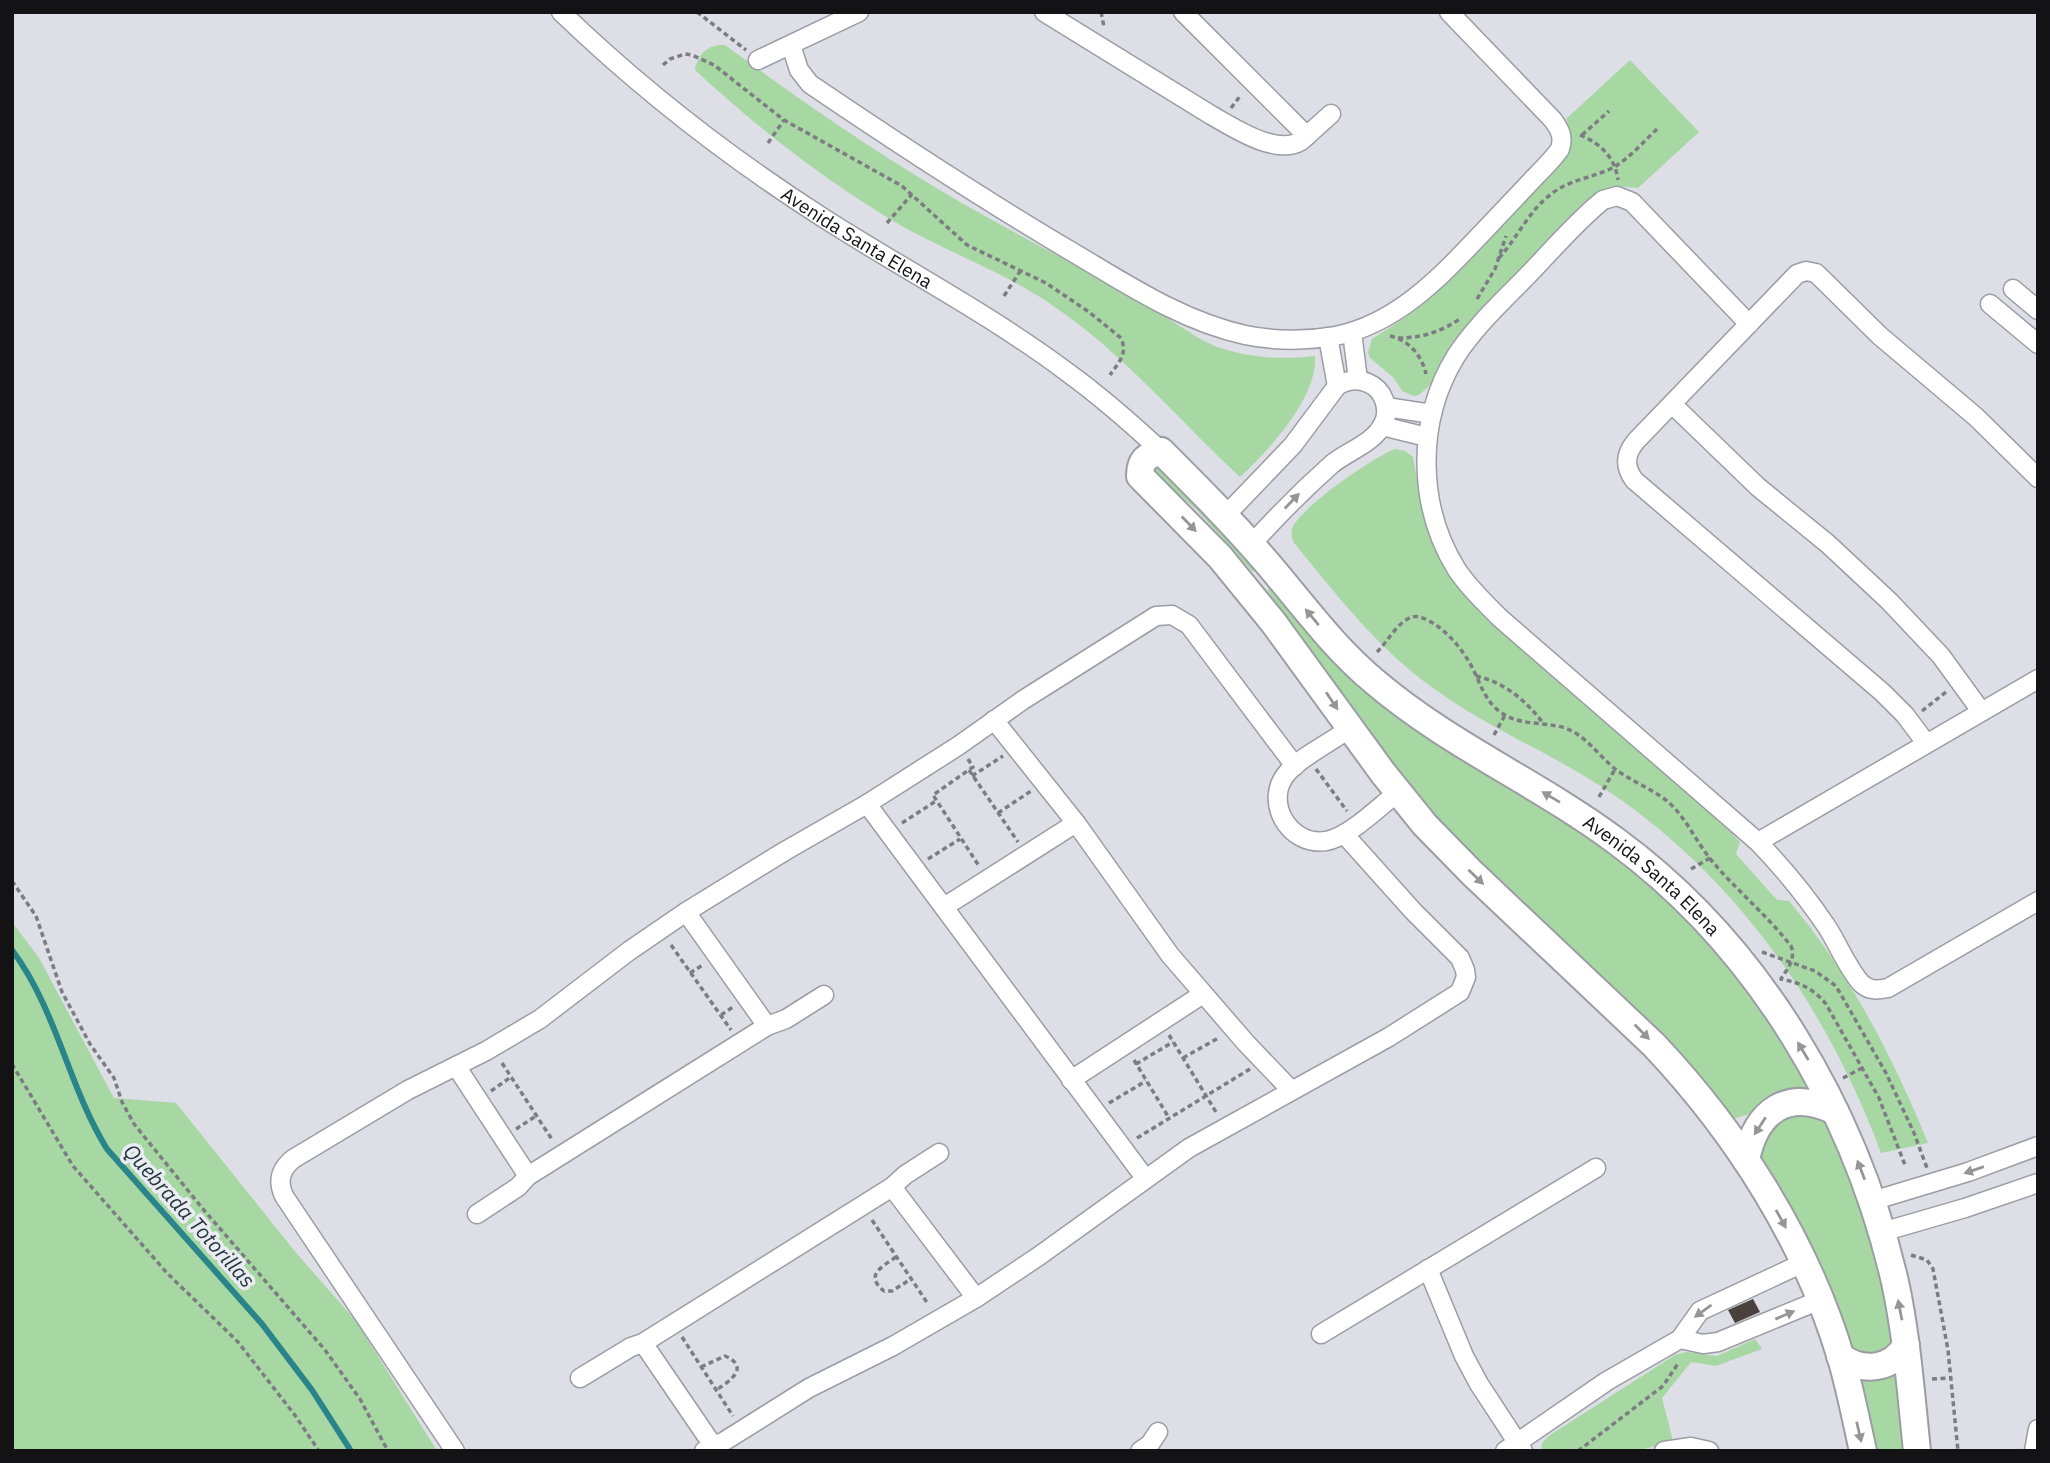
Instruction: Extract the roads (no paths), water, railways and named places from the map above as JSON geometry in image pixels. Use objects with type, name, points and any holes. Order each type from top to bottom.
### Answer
[{"type":"street","name":"Avenida Santa Elena","points":[[561,12],[649,90],[738,159],[825,218],[1044,355],[1107,403],[1161,451],[1225,516],[1331,639],[1374,681],[1431,725],[1591,822],[1645,863],[1693,908],[1761,986],[1809,1061],[1856,1155],[1882,1232],[1895,1283],[1906,1345],[1917,1451]]},
{"type":"street","points":[[758,60],[859,12]]},
{"type":"street","points":[[1044,12],[1222,121],[1279,147],[1296,144],[1331,114]]},
{"type":"street","points":[[1183,12],[1307,136]]},
{"type":"street","points":[[791,45],[802,76],[864,122],[994,205],[1157,302],[1201,321],[1245,335],[1294,340],[1328,337],[1358,329],[1389,315],[1427,288],[1557,153],[1562,144],[1561,132],[1553,120],[1449,12]]},
{"type":"street","points":[[1749,324],[1632,201],[1617,195],[1597,205],[1475,331],[1455,358],[1438,394],[1427,438],[1429,486],[1437,527],[1451,559],[1483,602],[1758,842],[1803,893],[1860,982],[1871,989],[1888,988],[2038,901]]},
{"type":"street","points":[[1926,743],[1894,704],[1844,658],[1629,473],[1627,459],[1632,447],[1797,274],[1807,271],[1816,274],[1880,337],[1976,417],[2038,478]]},
{"type":"street","points":[[2012,289],[2038,310]]},
{"type":"street","points":[[1990,304],[2038,344]]},
{"type":"street","points":[[1358,329],[1358,380]]},
{"type":"street","points":[[1328,337],[1337,386]]},
{"type":"street","points":[[1225,516],[1293,445],[1337,386],[1358,380],[1375,387],[1381,393],[1386,407],[1382,426],[1304,489],[1251,545]]},
{"type":"street","points":[[1673,404],[1758,486],[1858,570],[1918,631],[1961,682],[1981,711]]},
{"type":"street","points":[[1386,407],[1432,414]]},
{"type":"street","points":[[1382,426],[1427,438]]},
{"type":"street","points":[[1161,451],[1142,461],[1140,476],[1220,557],[1290,643],[1398,793],[1472,873],[1654,1045],[1706,1102],[1746,1160],[1803,1263],[1840,1356],[1863,1451]]},
{"type":"street","points":[[455,1451],[284,1196],[280,1182],[284,1169],[293,1159],[408,1090],[492,1048],[564,1002],[686,912],[867,804],[1156,616],[1172,615],[1189,625],[1301,762]]},
{"type":"street","points":[[1758,842],[2038,679]]},
{"type":"street","points":[[993,720],[1076,824],[1140,916],[1203,994],[1291,1090]]},
{"type":"street","points":[[1350,729],[1301,762],[1283,779],[1279,789],[1279,811],[1283,821],[1299,836],[1316,842],[1334,839],[1398,793]]},
{"type":"street","points":[[867,804],[1145,1178]]},
{"type":"street","points":[[944,907],[1076,824]]},
{"type":"street","points":[[643,1343],[709,1449],[809,1388],[939,1321],[1039,1256],[1145,1178],[1201,1141],[1389,1037],[1454,997],[1460,992],[1466,977],[1460,958],[1389,886],[1350,829]]},
{"type":"street","points":[[686,912],[767,1026]]},
{"type":"street","points":[[1072,1080],[1203,994]]},
{"type":"street","points":[[477,1214],[562,1154],[767,1026],[786,1019],[824,995]]},
{"type":"street","points":[[456,1066],[528,1176]]},
{"type":"street","points":[[1746,1160],[1758,1126],[1772,1111],[1800,1101],[1814,1102],[1835,1111]]},
{"type":"street","points":[[1872,1201],[2038,1146]]},
{"type":"street","points":[[580,1378],[674,1324],[892,1187],[905,1175],[939,1153]]},
{"type":"street","points":[[1321,1334],[1596,1168]]},
{"type":"street","points":[[1882,1232],[2038,1183]]},
{"type":"street","points":[[892,1187],[976,1298]]},
{"type":"street","points":[[1428,1269],[1464,1356],[1515,1448],[1607,1381],[1680,1339],[1695,1316],[1706,1307],[1803,1263]]},
{"type":"street","points":[[1680,1339],[1703,1345],[1718,1342],[1819,1300]]},
{"type":"street","points":[[1840,1356],[1858,1366],[1878,1367],[1894,1360],[1906,1345]]},
{"type":"street","points":[[2034,1451],[2038,1429]]},
{"type":"street","points":[[1140,1451],[1150,1444],[1158,1432]]},
{"type":"street","points":[[1664,1451],[1692,1447],[1709,1451]]},
{"type":"waterway","name":"Quebrada Totorillas","points":[[12,950],[27,973],[52,1023],[82,1100],[107,1149],[262,1324],[312,1390],[351,1451]]}]
